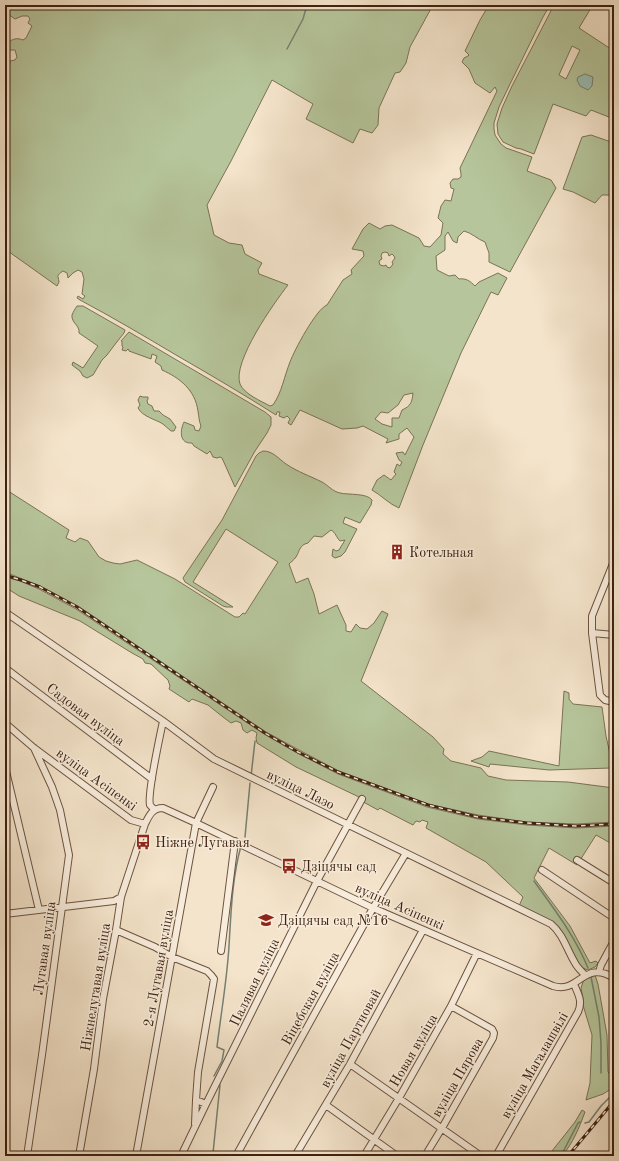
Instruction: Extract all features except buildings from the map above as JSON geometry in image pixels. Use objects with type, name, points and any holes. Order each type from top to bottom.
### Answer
[{"type":"street","points":[[614,561],[592,616],[592,633],[600,695],[605,700],[614,702]]},
{"type":"street","name":"вуліца Лазо","points":[[5,612],[163,721],[214,759],[551,924],[555,927],[564,941],[575,964],[585,975]]},
{"type":"street","points":[[592,633],[614,635]]},
{"type":"street","name":"Садовая вуліца","points":[[5,668],[152,779]]},
{"type":"street","points":[[154,810],[150,804],[150,798],[163,721]]},
{"type":"street","name":"вуліца Асіпенкі","points":[[5,723],[34,748],[131,820],[145,824],[154,810],[157,808],[162,808],[235,841],[374,908],[553,986],[563,988],[574,984]]},
{"type":"street","name":"Лугавая вуліца","points":[[26,1156],[42,1055],[69,854],[60,810],[52,787],[34,748]]},
{"type":"street","points":[[5,767],[39,910]]},
{"type":"street","name":"2-я Лугавая вуліца","points":[[136,1156],[196,823],[213,787]]},
{"type":"street","name":"Палявая вуліца","points":[[181,1156],[317,881],[362,799]]},
{"type":"street","name":"Ніжнелугавая вуліца","points":[[79,1156],[94,1069],[103,999],[121,897],[145,824]]},
{"type":"street","points":[[222,951],[235,841]]},
{"type":"street","name":"Віцебская вуліца","points":[[236,1156],[406,853]]},
{"type":"street","points":[[577,860],[614,883]]},
{"type":"street","points":[[542,870],[614,918]]},
{"type":"street","points":[[5,914],[114,901],[121,897]]},
{"type":"street","points":[[116,930],[207,972],[214,979],[198,1072],[195,1127]]},
{"type":"street","name":"вуліца Партновай","points":[[295,1156],[350,1064],[423,930]]},
{"type":"street","points":[[599,972],[601,965],[614,941]]},
{"type":"street","name":"Новая вуліца","points":[[364,1156],[452,1006],[477,953]]},
{"type":"street","points":[[574,984],[585,975],[594,972],[604,973],[614,978]]},
{"type":"street","name":"вуліца Магалашвілі","points":[[496,1156],[578,1012],[581,1002],[574,984]]},
{"type":"street","name":"вуліца Пярова","points":[[425,1156],[493,1038],[494,1033],[492,1029],[452,1006]]},
{"type":"street","points":[[350,1064],[442,1128],[471,1154],[481,1156]]},
{"type":"street","points":[[196,1100],[206,1104]]},
{"type":"street","points":[[326,1105],[397,1156]]},
{"type":"green space","points":[[5,5],[433,5],[410,47],[406,63],[400,72],[395,73],[379,108],[378,125],[372,133],[360,129],[353,143],[306,119],[313,104],[272,80],[207,205],[214,235],[229,243],[242,245],[245,254],[262,263],[258,270],[259,274],[288,285],[273,305],[256,333],[242,362],[239,374],[242,388],[253,397],[270,406],[273,405],[279,395],[292,357],[306,331],[317,314],[327,305],[343,280],[352,274],[351,270],[364,256],[363,251],[352,249],[363,229],[369,223],[380,229],[385,226],[392,225],[419,238],[424,246],[430,247],[441,235],[443,223],[438,218],[441,206],[445,200],[451,201],[454,189],[451,188],[450,183],[453,179],[458,179],[461,177],[460,168],[497,91],[495,87],[490,93],[475,83],[469,69],[462,62],[464,58],[469,55],[465,51],[489,5],[550,5],[499,107],[494,123],[494,129],[495,135],[501,144],[506,148],[532,157],[527,171],[551,180],[556,188],[510,272],[489,262],[489,253],[485,242],[470,233],[464,231],[458,237],[457,243],[453,241],[448,232],[445,236],[445,250],[436,256],[437,270],[449,276],[455,275],[459,279],[468,280],[475,286],[479,282],[498,273],[507,278],[498,295],[491,292],[461,353],[399,508],[372,490],[377,480],[384,475],[391,480],[396,474],[394,472],[397,464],[400,466],[402,462],[399,460],[396,453],[403,452],[405,455],[414,437],[407,428],[399,434],[399,439],[386,443],[388,439],[363,426],[342,429],[300,410],[291,425],[288,423],[290,419],[287,416],[284,418],[279,416],[280,412],[277,412],[276,415],[77,298],[78,296],[83,299],[85,296],[82,294],[84,279],[82,272],[78,270],[68,278],[67,273],[63,271],[58,276],[59,282],[57,286],[5,249],[5,69],[9,70],[10,61],[15,60],[17,57],[15,50],[5,52],[5,48],[13,39],[23,40],[26,38],[32,26],[28,23],[30,19],[28,16],[22,16],[15,19],[5,12]],"holes":[[[382,253],[388,253],[389,256],[392,254],[395,258],[390,268],[386,265],[380,265],[379,262],[382,259]],[[413,393],[410,403],[402,410],[399,418],[392,418],[392,427],[382,424],[375,419],[381,412],[388,413],[398,405],[404,395]]]},
{"type":"green space","points":[[554,5],[595,5],[593,9],[591,8],[579,28],[614,51],[614,119],[591,110],[586,116],[553,104],[534,154],[503,142],[498,134],[497,124],[502,108]],"holes":[[[572,46],[580,50],[566,79],[559,75]]]},
{"type":"green space","points":[[591,135],[614,143],[614,177],[610,185],[613,188],[612,195],[602,195],[595,203],[573,192],[563,189],[582,137]]},
{"type":"green space","points":[[77,306],[83,306],[125,330],[102,360],[93,375],[87,378],[72,365],[73,362],[83,368],[98,346],[79,333],[79,330],[72,318],[72,314]]},
{"type":"green space","points":[[129,332],[265,412],[271,417],[271,425],[267,433],[235,487],[222,458],[213,457],[210,451],[207,454],[194,446],[192,443],[188,443],[183,439],[181,432],[184,422],[194,426],[195,430],[199,431],[201,426],[194,397],[190,391],[181,381],[162,370],[161,366],[155,362],[157,356],[152,354],[151,359],[129,351],[128,349],[126,351],[122,350],[123,347],[121,341]]},
{"type":"green space","points":[[140,396],[148,397],[148,404],[152,406],[154,411],[159,411],[170,419],[176,427],[174,431],[171,431],[163,424],[146,416],[140,411],[138,408],[140,405],[138,400]]},
{"type":"green space","points":[[263,451],[273,454],[290,467],[322,482],[337,492],[362,495],[372,500],[371,505],[360,523],[345,517],[343,523],[357,529],[345,552],[341,556],[335,558],[332,556],[333,549],[336,551],[339,550],[345,540],[340,541],[331,530],[322,537],[314,536],[308,543],[301,547],[296,557],[289,564],[296,583],[308,578],[319,614],[337,605],[346,625],[346,631],[351,632],[356,624],[360,628],[367,629],[374,623],[382,611],[388,614],[361,681],[433,737],[444,749],[443,754],[451,761],[481,768],[488,776],[506,780],[568,782],[614,788],[614,822],[576,824],[527,822],[478,815],[428,804],[339,771],[266,732],[78,606],[40,586],[5,572],[5,489],[69,530],[66,538],[75,542],[80,538],[88,541],[99,557],[106,561],[120,564],[137,560],[175,579],[235,617],[239,617],[243,613],[245,614],[278,562],[226,529],[193,582],[233,607],[223,606],[185,582],[183,578],[222,520],[256,456]]},
{"type":"green space","points":[[5,577],[20,581],[39,589],[76,609],[264,734],[338,774],[427,807],[478,819],[527,825],[576,828],[614,826],[614,845],[596,835],[577,865],[549,848],[534,878],[570,926],[590,963],[596,961],[598,963],[595,967],[588,970],[580,967],[556,926],[519,906],[523,897],[486,862],[426,828],[428,822],[422,820],[420,822],[416,821],[413,825],[380,808],[378,810],[358,799],[359,797],[296,767],[257,743],[257,733],[252,730],[247,733],[243,730],[241,723],[236,721],[231,723],[208,705],[192,699],[189,702],[169,689],[170,686],[168,680],[151,664],[145,663],[143,659],[80,621],[19,596],[5,587]]},
{"type":"green space","points":[[564,691],[569,693],[569,699],[573,704],[602,707],[612,763],[611,768],[549,770],[490,764],[489,767],[471,761],[482,757],[489,751],[559,766]]},
{"type":"green space","points":[[595,975],[607,1035],[608,1072],[614,1078],[614,1087],[603,1094],[586,1100],[590,1083],[592,1035],[583,1005],[581,988],[583,982],[587,978]]},
{"type":"green space","points":[[582,1110],[585,1112],[583,1118],[566,1151],[562,1156],[548,1156],[575,1122]]},
{"type":"water","points":[[585,74],[593,77],[592,86],[588,90],[580,86],[577,80],[578,77]]},
{"type":"waterway","points":[[287,49],[303,19],[307,5]]},
{"type":"waterway","points":[[251,776],[255,741]]},
{"type":"waterway","points":[[245,837],[250,783]]},
{"type":"waterway","points":[[214,1076],[222,1061],[224,1050],[217,1047],[227,971],[231,908],[241,846]]},
{"type":"waterway","points":[[534,881],[577,945],[588,968]]},
{"type":"waterway","points":[[591,977],[599,1017],[601,1073]]},
{"type":"waterway","points":[[211,1156],[213,1153],[219,1083]]},
{"type":"waterway","points":[[585,1123],[589,1122],[601,1106],[614,1093]]},
{"type":"waterway","points":[[559,1156],[580,1122]]},
{"type":"railway","points":[[5,575],[40,587],[77,607],[265,733],[298,752],[338,772],[428,805],[478,817],[527,823],[576,826],[614,824]]},
{"type":"railway","points":[[568,1156],[614,1101]]},
{"type":"place","name":"Котельная","points":[[397,552]]},
{"type":"place","name":"Ніжне Лугавая","points":[[143,842]]},
{"type":"place","name":"Дзіцячы сад","points":[[289,866]]},
{"type":"place","name":"Дзіцячы сад №16","points":[[266,920]]}]
